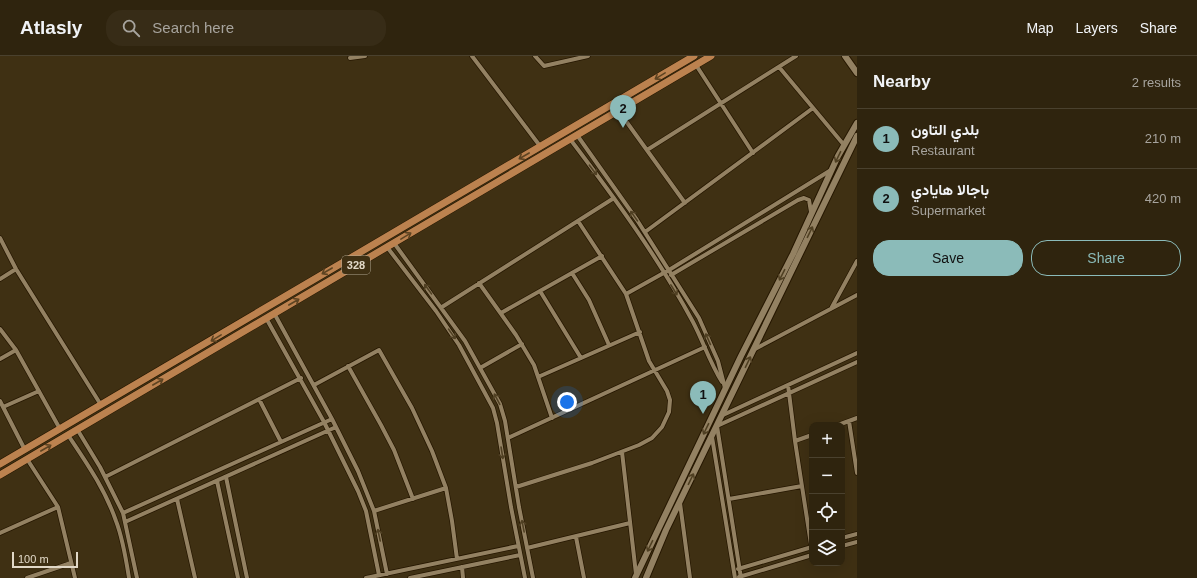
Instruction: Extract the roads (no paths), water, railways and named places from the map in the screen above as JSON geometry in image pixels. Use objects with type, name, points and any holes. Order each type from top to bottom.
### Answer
[{"type":"main road","points":[[0,464],[694,56]]},
{"type":"main road","name":"328","points":[[0,475],[711,56]]},
{"type":"street","points":[[350,58],[365,56]]},
{"type":"street","points":[[472,56],[540,146]]},
{"type":"street","points":[[535,56],[544,66],[588,56]]},
{"type":"street","points":[[647,150],[796,56]]},
{"type":"street","points":[[845,56],[857,73]]},
{"type":"street","points":[[696,65],[753,153]]},
{"type":"street","points":[[779,67],[844,145]]},
{"type":"street","points":[[645,232],[813,108]]},
{"type":"street","points":[[618,110],[685,203]]},
{"type":"street","points":[[636,577],[725,389],[793,254],[832,169],[857,123]]},
{"type":"street","points":[[577,135],[645,232],[699,318],[718,361],[725,389]]},
{"type":"street","points":[[646,578],[680,503],[857,136]]},
{"type":"street","points":[[570,139],[614,198],[663,273],[692,321],[705,347],[712,366],[725,389]]},
{"type":"street","points":[[626,294],[669,270],[832,169]]},
{"type":"street","points":[[442,307],[614,198]]},
{"type":"street","points":[[663,273],[672,275],[798,200],[804,198],[809,200],[811,214]]},
{"type":"street","points":[[516,487],[639,445],[652,438],[662,426],[669,412],[670,400],[667,391],[650,361],[626,294],[578,221]]},
{"type":"street","points":[[0,238],[16,269],[101,405]]},
{"type":"street","points":[[394,243],[442,307],[465,341],[500,404],[505,421],[533,578]]},
{"type":"street","points":[[387,247],[436,311],[459,345],[493,408],[525,578]]},
{"type":"street","points":[[501,313],[602,256]]},
{"type":"street","points":[[832,308],[857,262]]},
{"type":"street","points":[[0,279],[16,269]]},
{"type":"street","points":[[572,273],[590,300],[609,346]]},
{"type":"street","points":[[479,283],[501,313],[534,364],[552,418]]},
{"type":"street","points":[[540,291],[581,358]]},
{"type":"street","points":[[755,349],[857,295]]},
{"type":"street","points":[[274,313],[314,385],[358,471],[374,511],[387,574]]},
{"type":"street","points":[[266,318],[301,378],[358,491],[366,511],[379,575]]},
{"type":"street","points":[[0,329],[16,350],[60,429]]},
{"type":"street","points":[[538,377],[640,332]]},
{"type":"street","points":[[480,368],[522,344]]},
{"type":"street","points":[[508,438],[705,347]]},
{"type":"street","points":[[0,359],[16,350]]},
{"type":"street","points":[[314,385],[379,350],[412,408],[432,451],[446,488],[457,559]]},
{"type":"street","points":[[723,415],[857,353]]},
{"type":"street","points":[[717,426],[857,362]]},
{"type":"street","points":[[348,366],[391,444],[413,499]]},
{"type":"street","points":[[105,477],[301,378]]},
{"type":"street","points":[[788,385],[809,530]]},
{"type":"street","points":[[3,407],[39,391]]},
{"type":"street","points":[[259,399],[281,442]]},
{"type":"street","points":[[0,401],[25,450]]},
{"type":"street","points":[[845,423],[857,418]]},
{"type":"street","points":[[123,513],[332,419]]},
{"type":"street","points":[[850,421],[857,473]]},
{"type":"street","points":[[717,426],[741,577]]},
{"type":"street","points":[[125,522],[336,427]]},
{"type":"street","points":[[77,429],[105,477],[123,513],[138,578]]},
{"type":"street","points":[[68,435],[91,469],[111,508],[117,523],[129,578]]},
{"type":"street","points":[[795,441],[809,436]]},
{"type":"street","points":[[712,437],[735,578],[809,556]]},
{"type":"street","points":[[622,452],[636,577]]},
{"type":"street","points":[[27,459],[58,507],[75,578]]},
{"type":"street","points":[[226,477],[247,578]]},
{"type":"street","points":[[217,481],[238,578]]},
{"type":"street","points":[[729,499],[802,486]]},
{"type":"street","points":[[374,511],[446,488]]},
{"type":"street","points":[[177,499],[195,578]]},
{"type":"street","points":[[680,503],[690,578]]},
{"type":"street","points":[[0,533],[58,507]]},
{"type":"street","points":[[527,548],[630,523]]},
{"type":"street","points":[[845,537],[857,534]]},
{"type":"street","points":[[576,536],[584,578]]},
{"type":"street","points":[[845,545],[857,542]]},
{"type":"street","points":[[366,578],[518,546]]},
{"type":"street","points":[[734,570],[809,549]]},
{"type":"street","points":[[410,578],[520,556]]},
{"type":"street","points":[[27,578],[71,563]]},
{"type":"street","points":[[462,567],[463,578]]},
{"type":"place","name":"باجالا هايادي","points":[[623,128]]},
{"type":"place","name":"بلدي التاون","points":[[703,414]]}]
